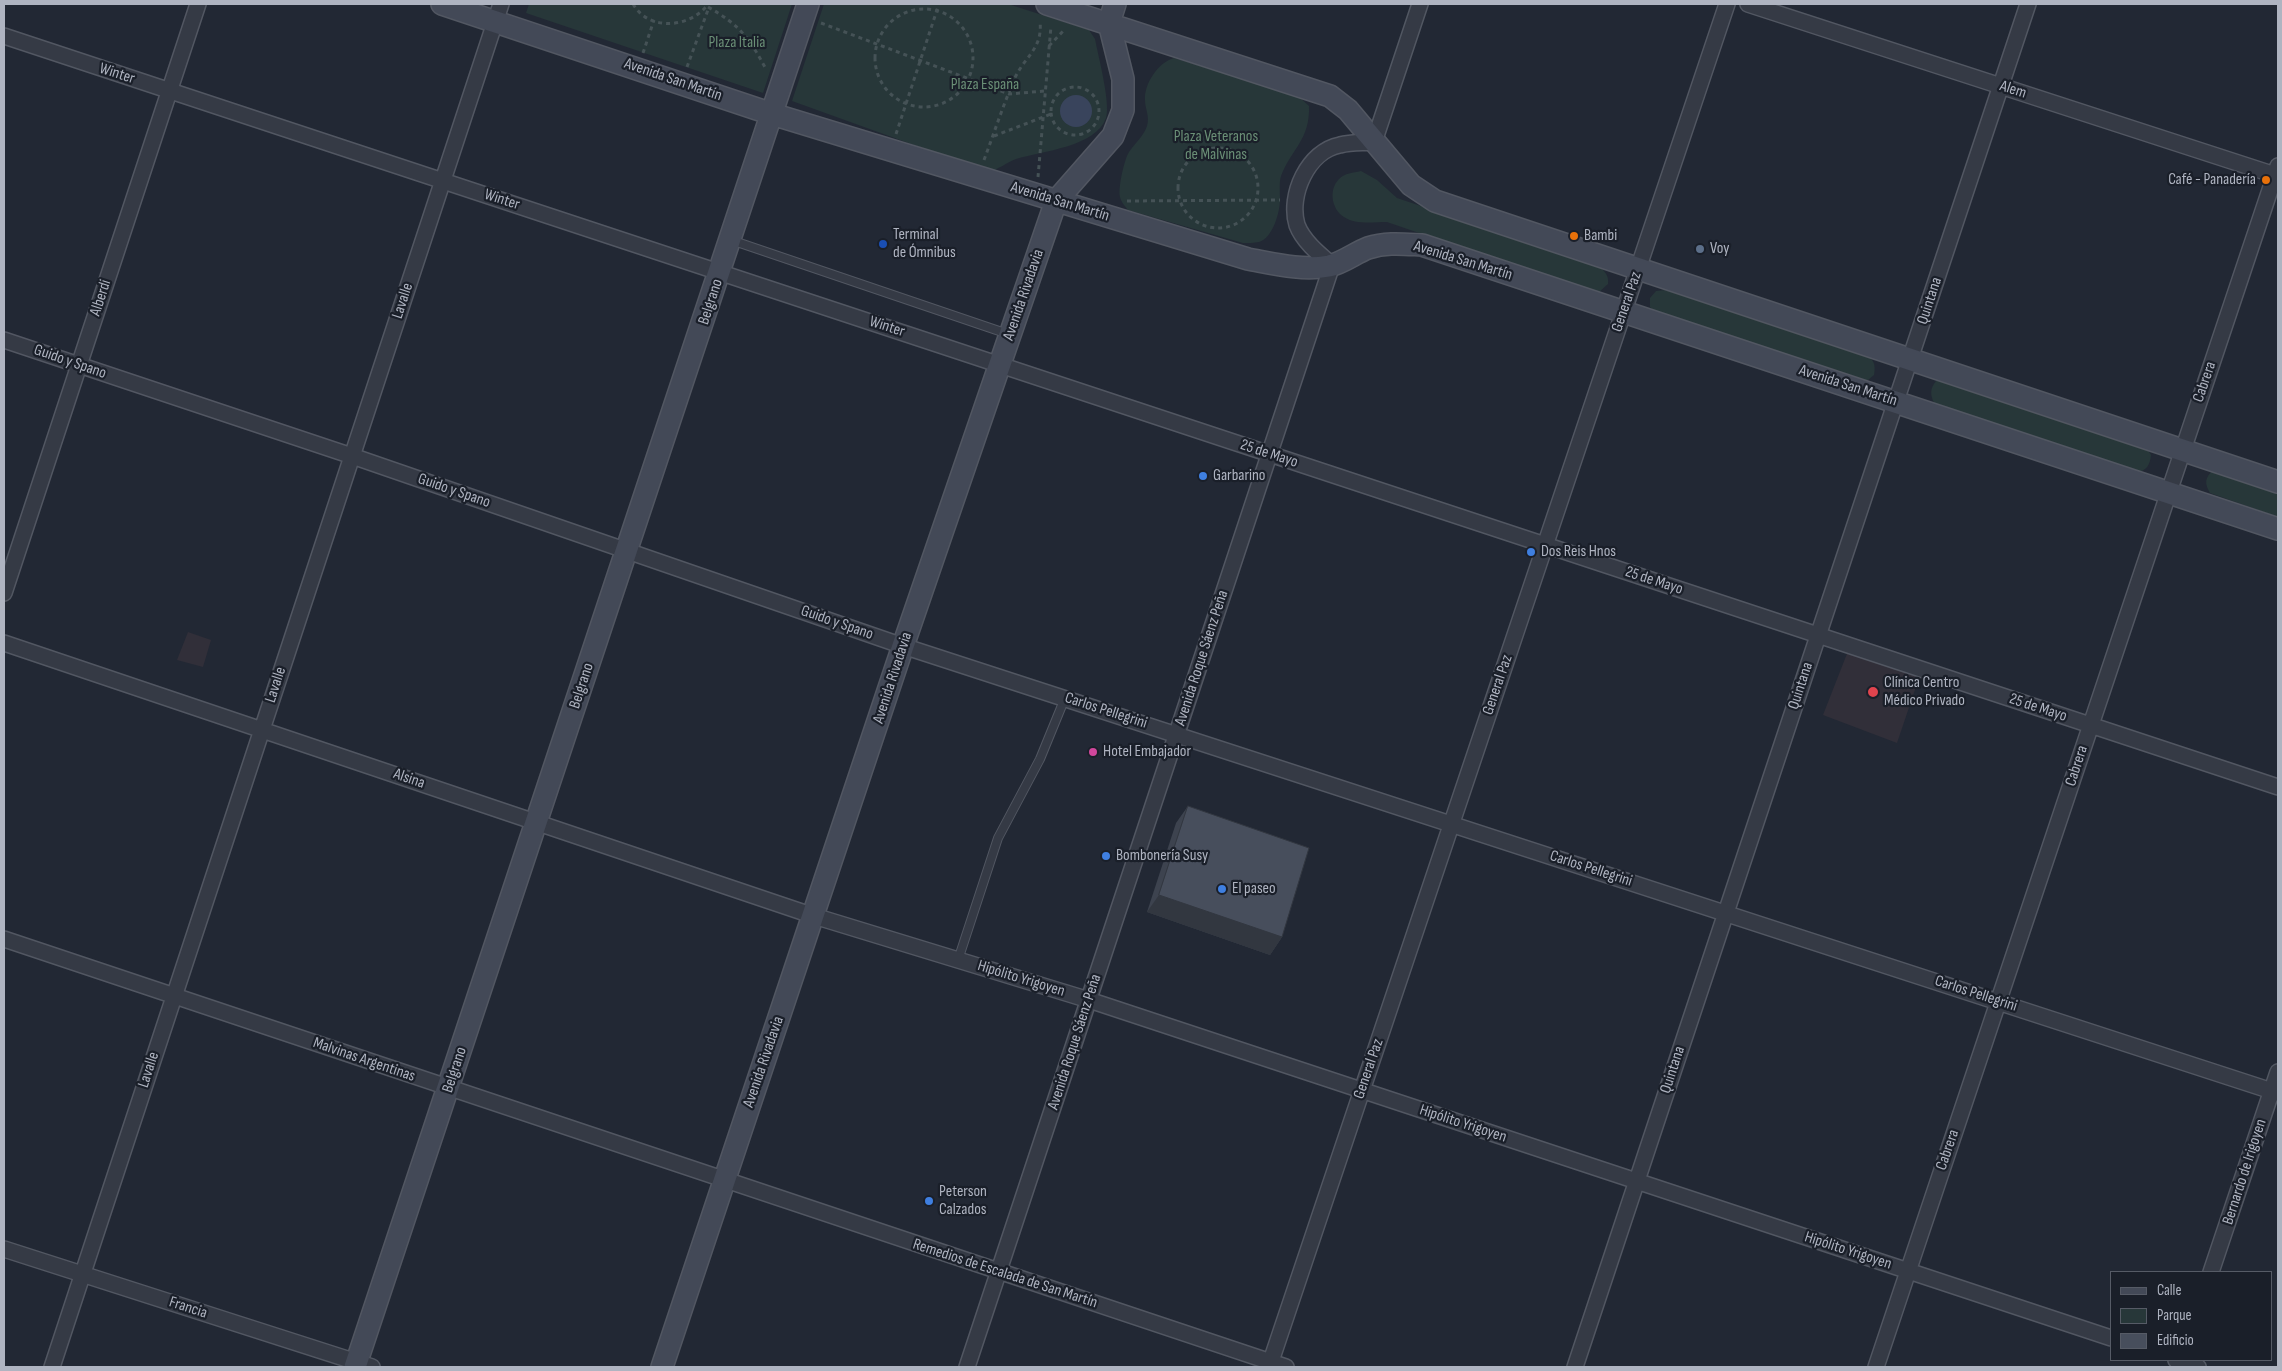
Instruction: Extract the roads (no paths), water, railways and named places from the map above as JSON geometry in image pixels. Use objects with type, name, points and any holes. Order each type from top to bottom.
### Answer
[{"type":"main road","name":"Avenida San Martín","points":[[442,4],[498,12],[637,68],[681,83],[776,104],[891,150],[1248,259],[1292,267],[1313,268],[1332,265],[1369,248],[1390,243],[1422,245],[2278,529]]},
{"type":"main road","name":"Belgrano","points":[[361,1366],[448,1089],[806,10]]},
{"type":"main road","points":[[1046,10],[1112,14],[1330,96],[1348,110],[1411,185],[1435,201],[1637,270],[2278,482]]},
{"type":"main road","name":"Avenida Rivadavia","points":[[662,1367],[903,646],[1056,201],[1113,136],[1123,110],[1122,79],[1112,14]]},
{"type":"street","name":"Alberdi","points":[[4,593],[198,4]]},
{"type":"street","points":[[1332,265],[1309,244],[1297,225],[1295,207],[1303,175],[1316,157],[1338,145],[1374,142],[1420,4]]},
{"type":"street","name":"General Paz","points":[[1270,1365],[1727,4]]},
{"type":"street","name":"Alem","points":[[1748,4],[2000,86],[2277,172]]},
{"type":"street","name":"Quintana","points":[[1575,1367],[2028,4]]},
{"type":"street","name":"Lavalle","points":[[52,1367],[498,12]]},
{"type":"street","name":"Winter","points":[[4,36],[1000,365]]},
{"type":"street","name":"Cabrera","points":[[1876,1367],[2168,492],[2277,172]]},
{"type":"street","name":"Avenida Roque Sáenz Peña","points":[[967,1367],[1332,265]]},
{"type":"street","name":"Guido y Spano","points":[[4,340],[352,456],[903,646]]},
{"type":"street","name":"25 de Mayo","points":[[1000,365],[2278,787]]},
{"type":"street","name":"Alsina","points":[[4,643],[814,916]]},
{"type":"street","name":"Carlos Pellegrini","points":[[903,646],[2275,1092]]},
{"type":"street","name":"Hipólito Yrigoyen","points":[[814,916],[1089,1000],[2110,1338]]},
{"type":"street","name":"Malvinas Argentinas","points":[[4,939],[724,1181]]},
{"type":"street","name":"Bernardo de Irigoyen","points":[[2211,1271],[2275,1092],[2278,1072]]},
{"type":"street","name":"Remedios de Escalada de San Martín","points":[[724,1181],[999,1272],[1270,1365],[1286,1367]]},
{"type":"street","name":"Francia","points":[[4,1248],[361,1366]]},
{"type":"street","points":[[2180,1362],[2198,1367]]},
{"type":"lane","points":[[731,240],[1011,335]]},
{"type":"lane","points":[[958,960],[998,838],[1040,759],[1064,698]]},
{"type":"water","points":[[1076,95],[1088,99],[1092,111],[1088,123],[1076,127],[1064,123],[1060,111],[1064,99]]},
{"type":"place","name":"Café - Panadería","points":[[2266,180]]},
{"type":"place","name":"Bambi","points":[[1574,236]]},
{"type":"place","name":"Terminal de Ómnibus","points":[[883,244]]},
{"type":"place","name":"Voy","points":[[1700,249]]},
{"type":"place","name":"Garbarino","points":[[1203,476]]},
{"type":"place","name":"Dos Reis Hnos","points":[[1531,552]]},
{"type":"place","name":"Clínica Centro Médico Privado","points":[[1873,692]]},
{"type":"place","name":"Hotel Embajador","points":[[1093,752]]},
{"type":"place","name":"Bombonería Susy","points":[[1106,856]]},
{"type":"place","name":"El paseo","points":[[1222,889]]},
{"type":"place","name":"Peterson Calzados","points":[[929,1201]]},
{"type":"park label","name":"Plaza Italia","points":[[737,43]]},
{"type":"park label","name":"Plaza España","points":[[985,85]]},
{"type":"park label","name":"Plaza Veteranos de Malvinas","points":[[1216,146]]}]
